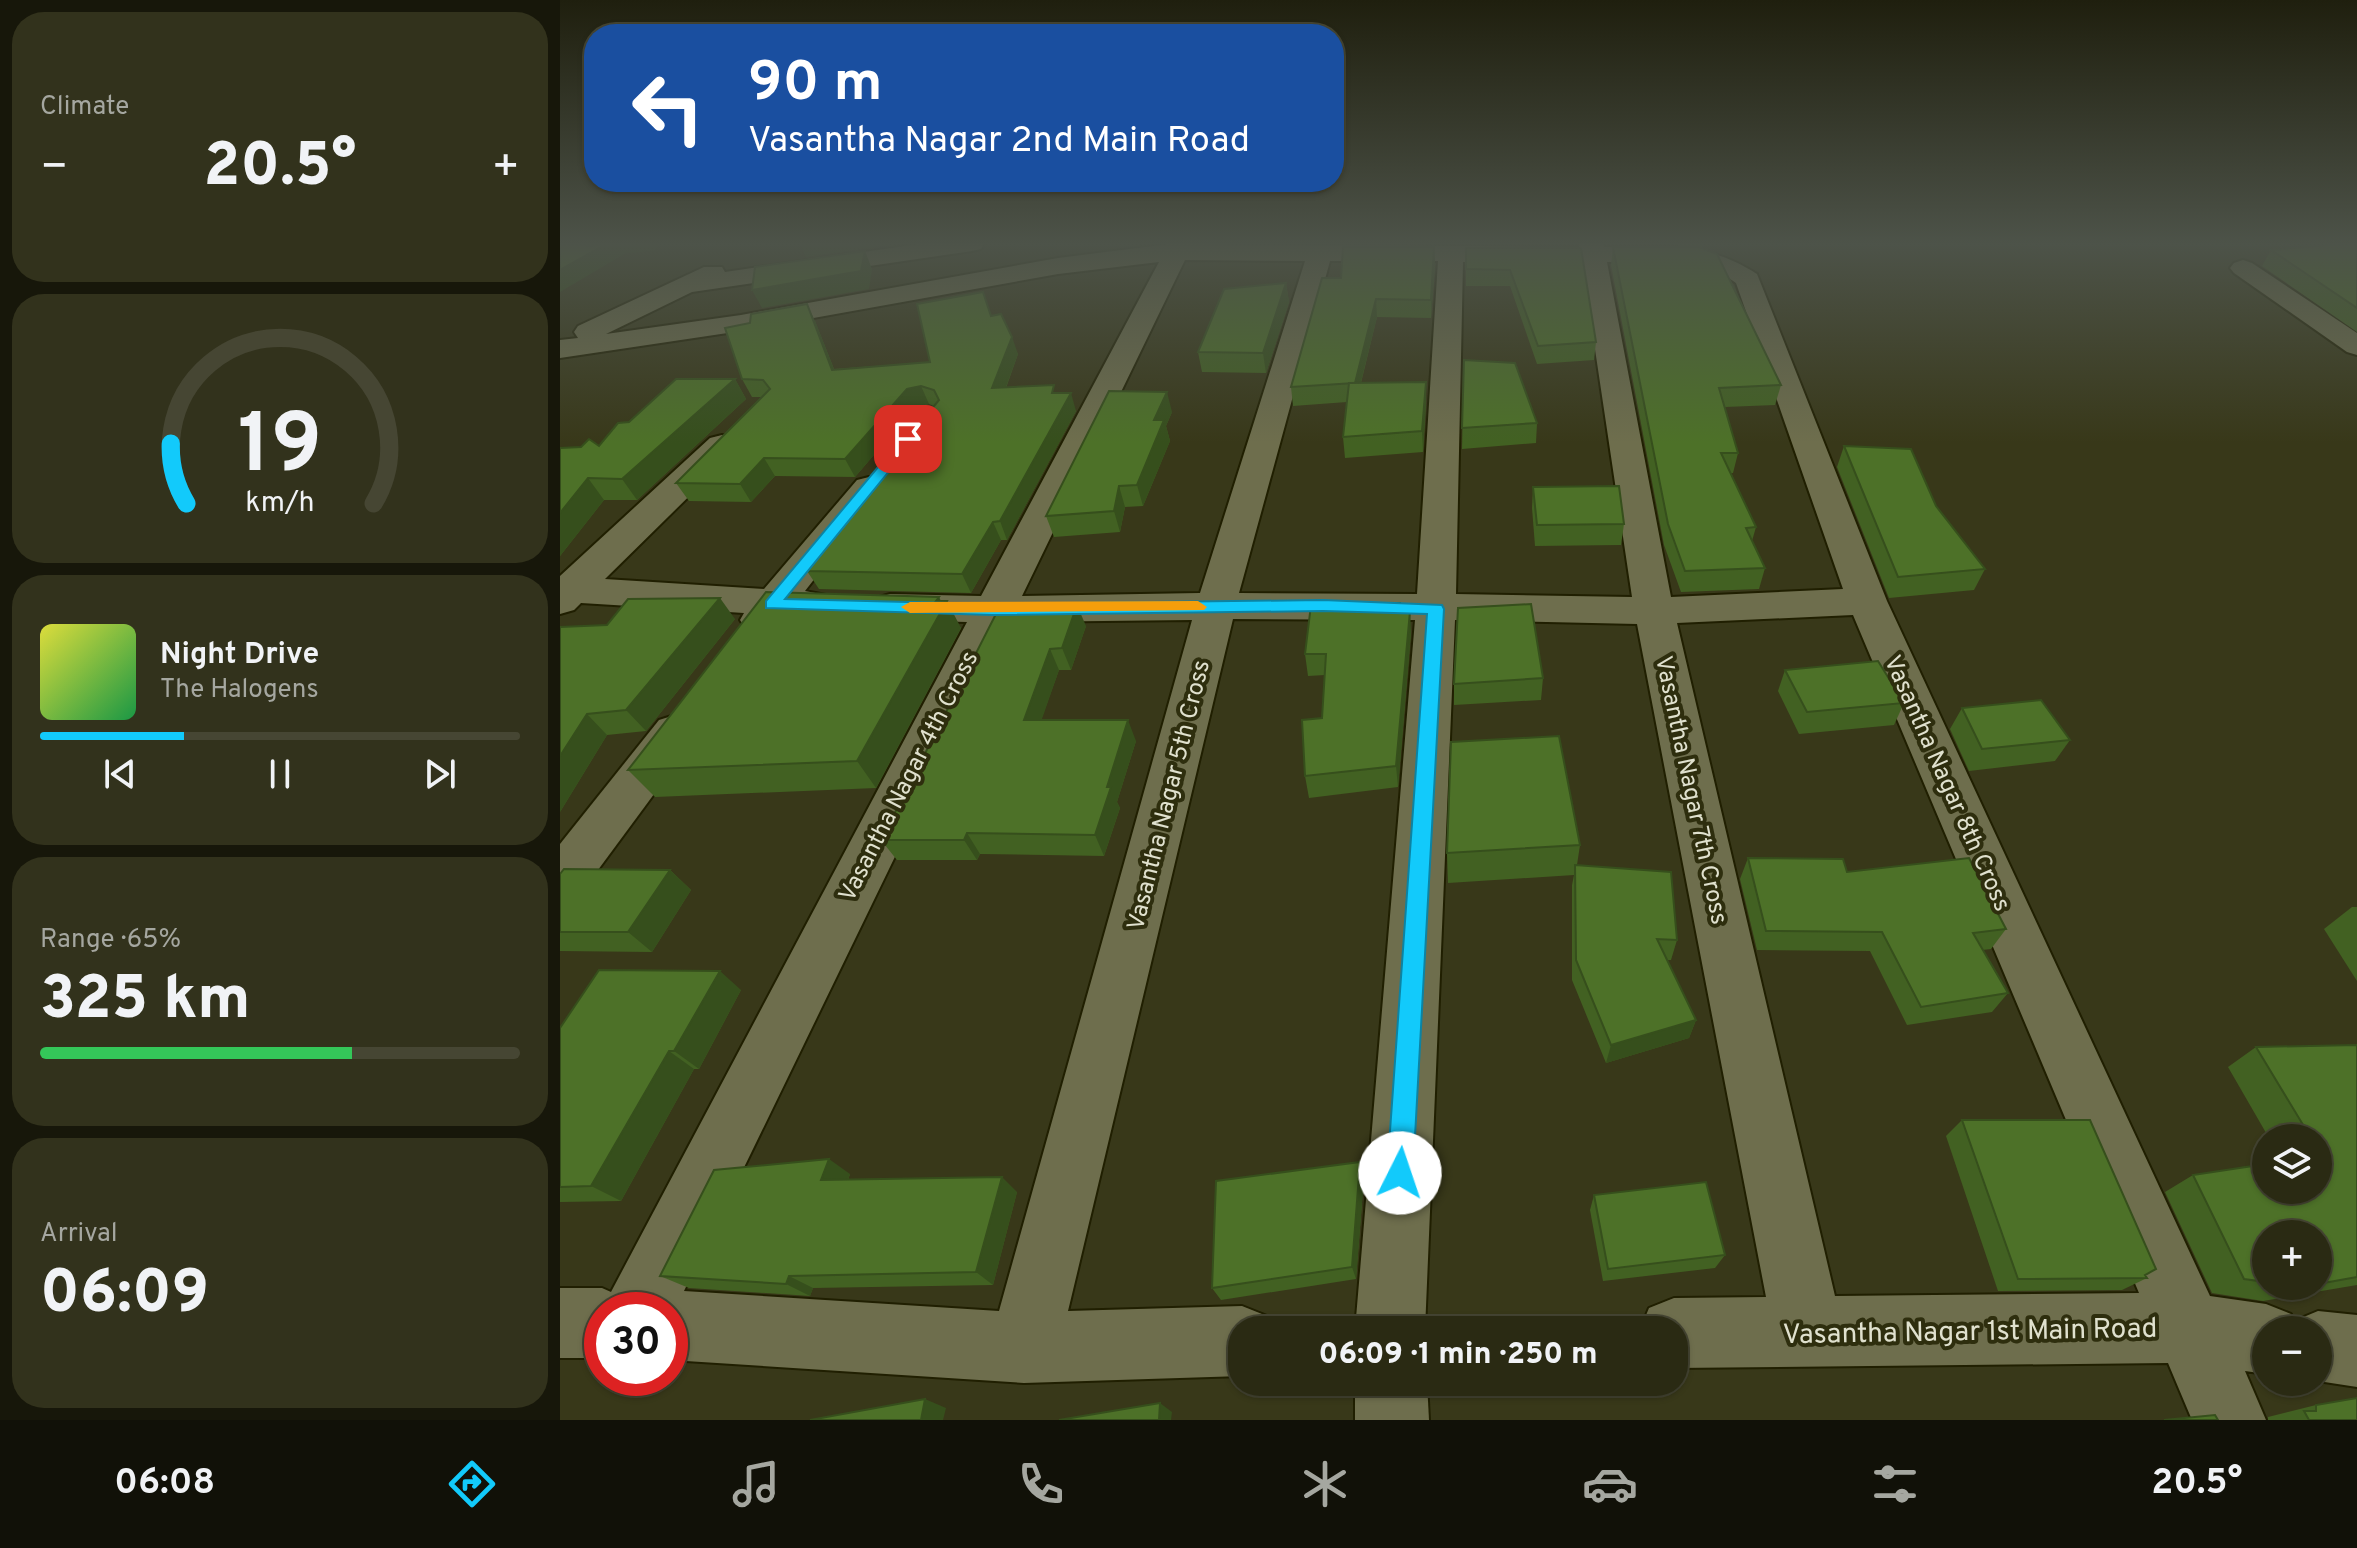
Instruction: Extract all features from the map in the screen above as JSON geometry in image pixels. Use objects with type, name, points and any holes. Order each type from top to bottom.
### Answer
[{"type":"street","points":[[560,347],[635,310]]},
{"type":"street","points":[[560,347],[812,310]]},
{"type":"street","name":"Vasantha Nagar 4th Cross","points":[[647,1292],[1146,310]]},
{"type":"street","name":"Vasantha Nagar 5th Cross","points":[[1024,1348],[1216,606],[1303,310]]},
{"type":"street","points":[[1391,1316],[1436,609],[1448,310]]},
{"type":"street","name":"Vasantha Nagar 7th Cross","points":[[1602,310],[1654,611],[1808,1332]]},
{"type":"street","name":"Vasantha Nagar 8th Cross","points":[[1760,310],[1867,601],[2229,1420]]},
{"type":"street","points":[[2305,310],[2357,346]]},
{"type":"street","points":[[564,593],[750,418]]},
{"type":"street","points":[[733,655],[889,463]]},
{"type":"street","points":[[564,593],[772,604],[992,609],[1216,606],[1654,611],[1867,601]]},
{"type":"street","points":[[560,882],[695,706]]},
{"type":"street","points":[[560,1323],[584,1323]]},
{"type":"street","points":[[688,1326],[1024,1348],[1228,1341]]},
{"type":"street","name":"Vasantha Nagar 1st Main Road","points":[[1688,1333],[2190,1328],[2252,1337]]},
{"type":"street","points":[[2332,1348],[2357,1351]]},
{"type":"street","points":[[1391,1396],[1392,1420]]},
{"type":"building","points":[[809,310],[832,370],[930,362],[918,310],[989,310],[991,316],[1001,314],[1012,337],[992,388],[1054,385],[1052,393],[1071,393],[1000,521],[993,522],[962,574],[807,571],[838,522],[939,400],[934,390],[921,386],[907,389],[845,459],[764,458],[740,484],[676,483],[770,389],[763,380],[742,379],[725,328],[750,323],[751,314]]},
{"type":"building","points":[[1215,310],[1277,310],[1263,353],[1198,352]]},
{"type":"building","points":[[1313,310],[1373,310],[1355,383],[1291,387]]},
{"type":"building","points":[[1525,310],[1591,310],[1596,342],[1538,346]]},
{"type":"building","points":[[1626,310],[1744,310],[1781,385],[1719,388],[1738,453],[1721,453],[1756,527],[1746,528],[1765,568],[1685,571],[1668,524]]},
{"type":"building","points":[[1464,360],[1515,363],[1537,423],[1462,428]]},
{"type":"building","points":[[676,379],[735,379],[622,479],[588,478],[560,513],[560,448],[581,447],[589,439],[599,446],[618,423],[629,422]]},
{"type":"building","points":[[1426,382],[1422,431],[1343,437],[1349,383]]},
{"type":"building","points":[[1109,391],[1167,392],[1154,420],[1164,420],[1137,485],[1119,486],[1114,511],[1046,516]]},
{"type":"building","points":[[1844,446],[1911,449],[1936,506],[1985,569],[1898,577]]},
{"type":"building","points":[[1619,486],[1624,524],[1537,525],[1533,487]]},
{"type":"building","points":[[766,592],[939,597],[936,601],[947,601],[857,761],[628,770]]},
{"type":"building","points":[[720,598],[626,710],[587,714],[560,756],[560,627],[607,625],[628,599]]},
{"type":"building","points":[[1400,603],[1400,611],[1410,611],[1396,766],[1305,776],[1302,720],[1322,718],[1326,654],[1305,654],[1311,605]]},
{"type":"building","points":[[1531,604],[1543,678],[1454,684],[1458,608]]},
{"type":"building","points":[[1077,605],[1062,648],[1050,649],[1024,720],[1128,720],[1095,835],[967,833],[964,840],[881,840],[1000,606]]},
{"type":"building","points":[[1878,661],[1904,703],[1807,712],[1785,670]]},
{"type":"building","points":[[2041,700],[2070,740],[1982,749],[1962,708]]},
{"type":"building","points":[[1559,736],[1580,845],[1447,853],[1451,742]]},
{"type":"building","points":[[1748,858],[1843,859],[1847,872],[1969,858],[2006,929],[1973,933],[2008,993],[1921,1007],[1882,932],[1766,931]]},
{"type":"building","points":[[1575,865],[1671,872],[1677,940],[1657,939],[1696,1020],[1611,1045],[1576,960]]},
{"type":"building","points":[[564,869],[670,870],[628,932],[560,932],[560,874]]},
{"type":"building","points":[[599,970],[720,971],[674,1051],[669,1051],[591,1186],[560,1187],[560,1028]]},
{"type":"building","points":[[2357,1045],[2357,1277],[2332,1281],[2332,1220],[2252,1220],[2252,1280],[2244,1279],[2193,1175],[2252,1166],[2252,1204],[2332,1204],[2332,1124],[2303,1124],[2256,1047]]},
{"type":"building","points":[[1962,1120],[2090,1120],[2156,1269],[2145,1275],[2147,1278],[2018,1279]]},
{"type":"building","points":[[829,1159],[821,1180],[1002,1177],[976,1272],[789,1276],[786,1284],[660,1276],[714,1170]]},
{"type":"building","points":[[1360,1162],[1352,1267],[1212,1288],[1216,1181]]},
{"type":"building","points":[[1706,1182],[1725,1255],[1608,1269],[1594,1195]]},
{"type":"building","points":[[2357,1398],[2357,1420],[2309,1420],[2304,1411],[2316,1411],[2316,1405]]},
{"type":"building","points":[[925,1399],[921,1420],[810,1420]]},
{"type":"building","points":[[1160,1403],[1159,1420],[1059,1420]]},
{"type":"building","points":[[2215,1415],[2218,1420],[2164,1420]]},
{"type":"slow traffic","points":[[910,607],[1198,607]]},
{"type":"route","points":[[908,439],[772,604],[992,609],[1323,605],[1436,609],[1400,1173]]}]
